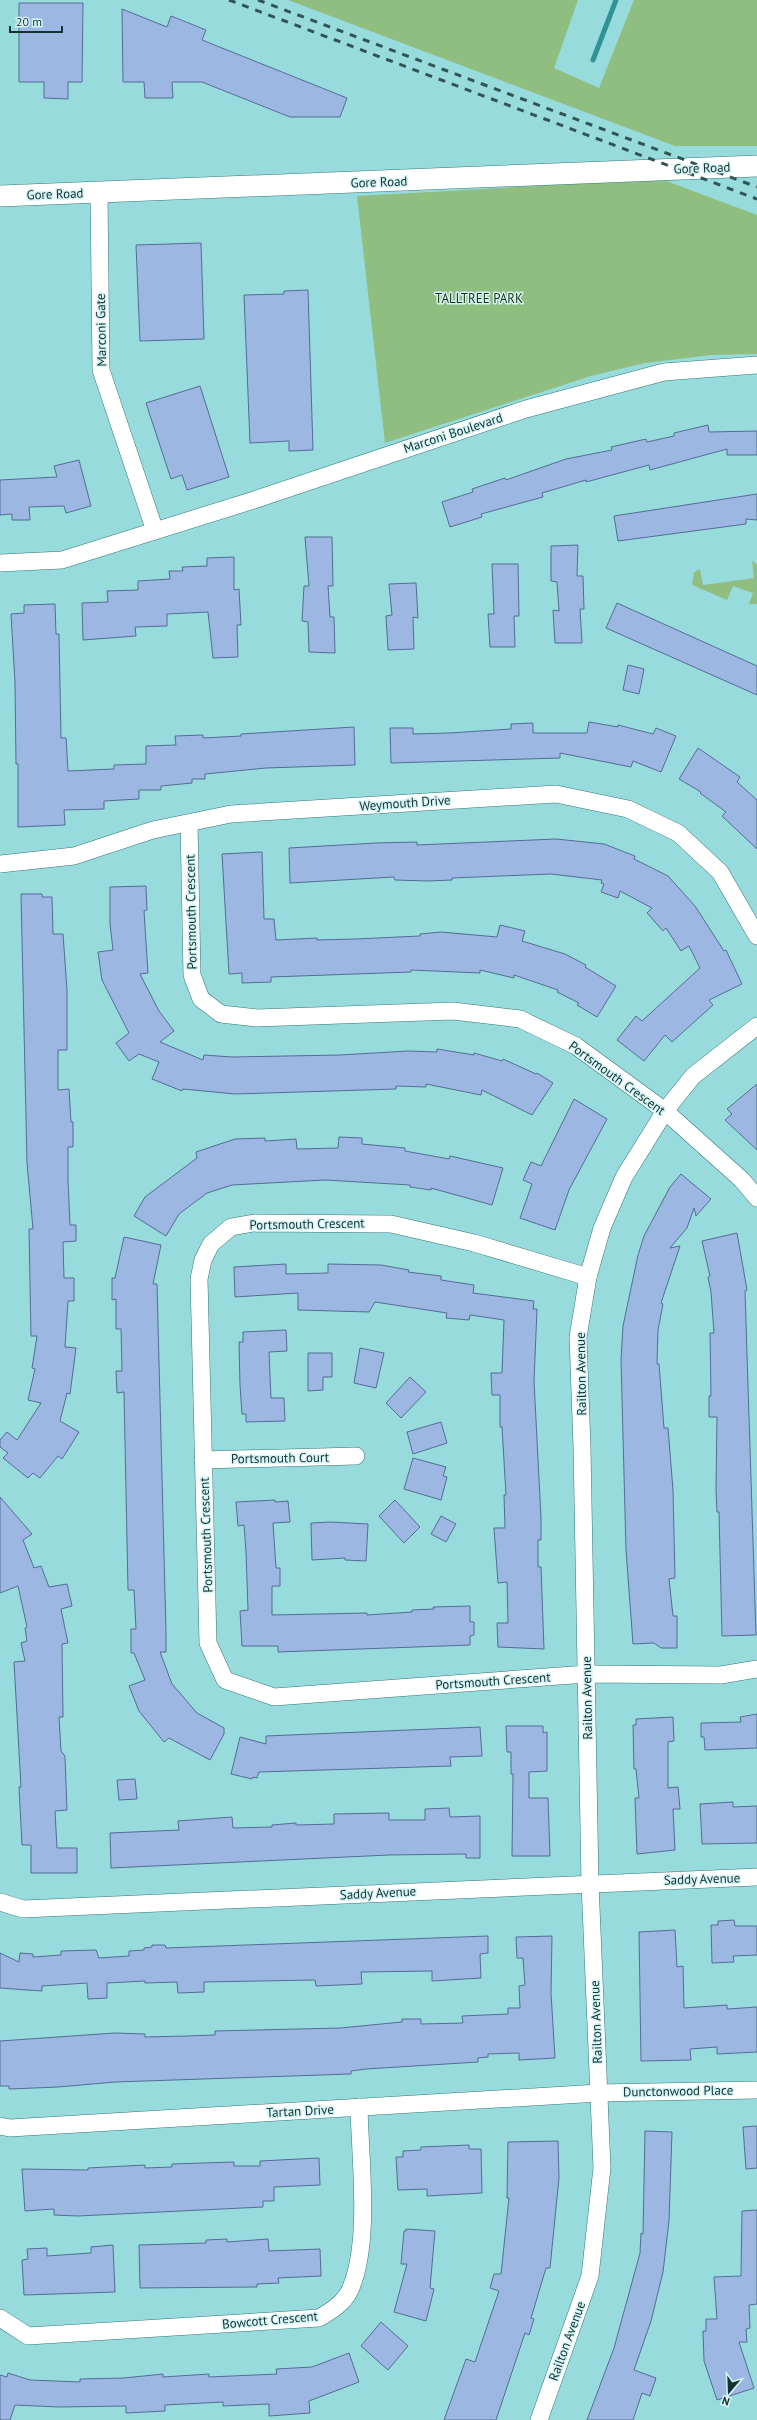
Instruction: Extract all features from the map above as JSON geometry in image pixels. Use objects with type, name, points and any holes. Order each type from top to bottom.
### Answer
[{"type":"main road","name":"Gore Road","points":[[0,196],[757,166]]},
{"type":"street","name":"Marconi Gate","points":[[99,193],[101,370],[155,531]]},
{"type":"street","name":"Marconi Boulevard","points":[[0,563],[62,560],[155,531],[526,409],[664,372],[757,365]]},
{"type":"street","name":"Weymouth Drive","points":[[0,864],[74,856],[153,830],[231,814],[556,794],[628,809],[678,833],[720,872],[757,936]]},
{"type":"street","name":"Portsmouth Crescent","points":[[189,822],[192,975],[201,999],[221,1014],[257,1018],[453,1010],[520,1019],[576,1046],[665,1111],[742,1180],[757,1198]]},
{"type":"street","name":"Railton Avenue","points":[[539,2420],[590,2276],[602,2168],[590,1883],[587,1674],[578,1337],[588,1277],[602,1228],[624,1177],[665,1111],[693,1076],[757,1026]]},
{"type":"street","name":"Portsmouth Crescent","points":[[588,1277],[474,1243],[391,1224],[254,1223],[231,1227],[212,1244],[203,1260],[199,1279],[208,1643],[225,1680],[274,1697],[587,1674],[721,1675],[757,1669]]},
{"type":"street","name":"Portsmouth Court","points":[[204,1460],[356,1456]]},
{"type":"street","name":"Saddy Avenue","points":[[0,1902],[23,1910],[590,1883],[757,1877]]},
{"type":"street","name":"Dunctonwood Place","points":[[599,2093],[757,2090]]},
{"type":"street","name":"Tartan Drive","points":[[0,2126],[10,2128],[599,2093]]},
{"type":"street","name":"Bowcott Crescent","points":[[0,2318],[28,2336],[319,2318],[336,2308],[350,2290],[362,2239],[359,2107]]},
{"type":"green space","points":[[288,0],[578,0],[554,68],[599,88],[634,0],[757,0],[757,146],[675,146]]},
{"type":"green space","name":"TALLTREE PARK","points":[[661,179],[757,215],[757,354],[711,355],[645,363],[591,376],[385,443],[357,196]]},
{"type":"green space","points":[[752,561],[757,564],[757,604],[749,604],[753,593],[733,586],[727,600],[692,585],[694,572],[700,569],[703,585],[754,578]]},
{"type":"building","points":[[19,3],[83,3],[82,82],[68,82],[68,99],[44,98],[44,82],[19,82]]},
{"type":"building","points":[[122,9],[167,27],[171,16],[206,30],[202,40],[347,98],[340,117],[290,117],[202,82],[172,82],[173,98],[145,98],[144,82],[123,82]]},
{"type":"building","points":[[201,243],[204,339],[140,341],[136,245]]},
{"type":"building","points":[[308,290],[313,450],[289,451],[289,441],[250,443],[244,295],[284,294],[284,291]]},
{"type":"building","points":[[200,386],[229,477],[187,490],[182,475],[171,479],[146,403]]},
{"type":"building","points":[[708,425],[709,432],[757,431],[757,455],[727,455],[727,449],[650,470],[649,465],[586,482],[586,480],[542,493],[543,497],[481,514],[482,517],[450,527],[442,502],[473,492],[472,489],[505,478],[506,480],[566,459],[612,450],[611,447],[646,439],[647,442],[674,436],[674,433]]},
{"type":"building","points":[[79,460],[91,506],[66,513],[64,506],[29,507],[30,520],[12,520],[12,514],[0,515],[0,480],[57,477],[54,466]]},
{"type":"building","points":[[757,494],[757,520],[746,519],[746,524],[618,541],[614,516]]},
{"type":"building","points":[[305,537],[332,537],[333,586],[328,586],[330,617],[334,617],[335,653],[309,652],[308,622],[302,621],[304,586],[309,586]]},
{"type":"building","points":[[578,545],[577,576],[583,576],[584,609],[580,609],[582,643],[555,643],[553,610],[559,611],[557,582],[551,581],[551,546]]},
{"type":"building","points":[[234,557],[234,590],[239,589],[241,625],[237,625],[238,657],[213,658],[208,612],[167,614],[167,626],[135,627],[136,636],[83,640],[82,603],[108,602],[107,591],[138,590],[138,581],[170,579],[169,571],[183,571],[182,567],[207,566],[207,558]]},
{"type":"building","points":[[492,564],[518,564],[519,616],[514,616],[515,647],[490,647],[488,614],[494,614]]},
{"type":"building","points":[[416,583],[418,618],[413,617],[414,649],[388,650],[386,616],[392,615],[389,584]]},
{"type":"building","points":[[617,603],[757,666],[757,695],[606,628]]},
{"type":"building","points":[[55,604],[56,634],[59,634],[61,738],[66,738],[68,771],[114,769],[114,765],[146,764],[146,746],[176,745],[175,736],[203,735],[203,738],[241,736],[241,734],[354,727],[355,765],[266,768],[205,774],[205,779],[192,779],[192,783],[161,786],[161,790],[139,790],[139,799],[104,801],[104,809],[64,810],[65,825],[18,827],[18,764],[16,764],[15,683],[11,614],[24,613],[24,605]]},
{"type":"building","points":[[628,665],[644,669],[639,694],[623,690]]},
{"type":"building","points":[[589,722],[618,727],[618,725],[653,734],[656,728],[676,736],[661,772],[633,761],[631,767],[560,753],[560,758],[391,763],[390,728],[413,728],[413,734],[449,733],[511,729],[511,724],[533,723],[533,733],[587,733]]},
{"type":"building","points":[[698,748],[740,777],[737,782],[757,800],[757,849],[722,816],[726,812],[700,793],[701,792],[679,779]]},
{"type":"building","points":[[556,839],[604,844],[635,856],[634,859],[668,876],[695,906],[724,951],[726,950],[742,984],[709,1000],[713,1005],[672,1042],[665,1035],[644,1061],[617,1040],[636,1016],[642,1021],[700,968],[689,946],[681,951],[666,928],[663,931],[647,913],[652,908],[620,891],[618,898],[601,892],[604,884],[601,883],[602,880],[551,874],[452,878],[452,880],[428,881],[395,880],[394,877],[290,883],[289,848],[376,843],[417,842],[417,845]]},
{"type":"building","points":[[262,852],[264,919],[274,919],[276,940],[317,938],[317,940],[356,939],[420,936],[420,934],[441,932],[497,937],[500,925],[525,931],[522,941],[565,954],[586,965],[585,967],[616,986],[597,1017],[577,1005],[579,1003],[557,992],[558,990],[514,975],[514,978],[480,970],[480,973],[411,970],[411,972],[271,977],[271,982],[242,983],[242,973],[229,974],[222,854]]},
{"type":"building","points":[[146,886],[147,910],[144,911],[148,973],[140,974],[159,1011],[174,1031],[160,1042],[203,1060],[204,1055],[232,1057],[340,1055],[408,1051],[437,1052],[437,1049],[474,1055],[474,1053],[502,1061],[503,1059],[536,1074],[537,1073],[553,1083],[532,1115],[482,1090],[481,1095],[426,1084],[426,1087],[396,1086],[396,1089],[235,1094],[183,1089],[182,1091],[152,1079],[159,1062],[139,1054],[129,1061],[116,1043],[129,1033],[102,980],[98,952],[113,950],[110,924],[110,887]]},
{"type":"building","points":[[21,894],[42,894],[42,897],[52,897],[53,934],[63,934],[67,990],[67,1050],[58,1050],[58,1090],[69,1089],[71,1122],[73,1122],[73,1147],[68,1147],[68,1180],[70,1225],[76,1225],[76,1241],[63,1242],[64,1278],[74,1278],[74,1301],[68,1301],[65,1347],[76,1348],[70,1394],[67,1393],[60,1421],[79,1432],[62,1459],[58,1456],[40,1478],[33,1473],[28,1478],[3,1458],[8,1453],[0,1447],[0,1440],[7,1432],[17,1440],[41,1403],[28,1400],[35,1369],[32,1368],[37,1336],[31,1336],[29,1229],[33,1229],[27,1163]]},
{"type":"building","points":[[757,1084],[757,1150],[725,1120],[732,1114],[727,1109]]},
{"type":"building","points":[[574,1099],[607,1119],[569,1190],[555,1230],[520,1218],[532,1184],[523,1180],[531,1162],[541,1166]]},
{"type":"building","points":[[339,1137],[362,1138],[362,1144],[405,1148],[405,1151],[449,1159],[450,1156],[503,1168],[492,1205],[431,1188],[431,1190],[410,1187],[410,1185],[325,1180],[232,1185],[207,1193],[179,1214],[166,1236],[134,1216],[145,1197],[197,1158],[196,1152],[235,1139],[265,1138],[265,1141],[296,1139],[297,1149],[338,1148]]},
{"type":"building","points":[[681,1174],[711,1199],[696,1216],[694,1208],[687,1228],[670,1248],[680,1246],[661,1303],[663,1304],[658,1330],[657,1364],[659,1364],[664,1428],[668,1428],[673,1490],[675,1578],[669,1579],[673,1616],[677,1616],[677,1648],[661,1648],[654,1643],[633,1644],[626,1550],[621,1360],[623,1326],[638,1255],[644,1236],[670,1187]]},
{"type":"building","points":[[737,1233],[747,1290],[745,1291],[756,1635],[722,1636],[719,1512],[717,1512],[716,1489],[717,1417],[709,1417],[709,1396],[711,1396],[710,1333],[714,1333],[711,1292],[708,1277],[710,1276],[702,1241]]},
{"type":"building","points":[[124,1237],[161,1245],[153,1284],[157,1284],[166,1632],[166,1652],[160,1652],[172,1684],[197,1713],[224,1728],[224,1734],[210,1760],[169,1738],[164,1742],[139,1711],[129,1686],[145,1680],[134,1653],[131,1653],[131,1629],[136,1629],[134,1590],[128,1590],[124,1392],[117,1393],[116,1371],[122,1371],[121,1329],[116,1329],[116,1299],[112,1300],[112,1278],[115,1278]]},
{"type":"building","points":[[286,1264],[286,1274],[328,1273],[328,1264],[381,1265],[409,1270],[408,1272],[441,1276],[441,1280],[474,1285],[473,1293],[534,1301],[533,1309],[537,1309],[534,1381],[541,1518],[541,1540],[538,1540],[538,1567],[541,1567],[544,1649],[498,1647],[497,1623],[508,1623],[507,1582],[498,1583],[494,1528],[505,1528],[504,1495],[506,1495],[502,1427],[500,1427],[500,1395],[492,1395],[491,1373],[502,1373],[504,1320],[470,1315],[469,1320],[446,1318],[447,1313],[375,1302],[369,1312],[298,1310],[298,1293],[235,1297],[234,1267]]},
{"type":"building","points":[[286,1330],[287,1351],[269,1352],[271,1398],[284,1398],[285,1421],[246,1422],[246,1414],[242,1414],[240,1385],[239,1342],[243,1342],[243,1332]]},
{"type":"building","points":[[360,1348],[384,1353],[376,1388],[354,1383]]},
{"type":"building","points":[[308,1353],[332,1353],[332,1377],[323,1377],[323,1390],[308,1391]]},
{"type":"building","points":[[410,1377],[426,1392],[401,1418],[386,1403]]},
{"type":"building","points":[[441,1422],[447,1443],[413,1454],[407,1432]]},
{"type":"building","points":[[413,1458],[446,1467],[443,1476],[447,1477],[441,1500],[404,1489]]},
{"type":"building","points":[[0,1497],[32,1534],[23,1540],[34,1568],[41,1566],[49,1587],[67,1584],[72,1606],[61,1609],[68,1643],[62,1644],[63,1717],[59,1717],[61,1751],[65,1756],[67,1810],[55,1811],[57,1848],[77,1848],[77,1873],[31,1873],[31,1845],[22,1845],[19,1787],[21,1787],[14,1662],[25,1661],[21,1643],[27,1641],[25,1628],[27,1627],[18,1586],[0,1593]]},
{"type":"building","points":[[275,1500],[275,1502],[288,1501],[290,1522],[273,1523],[276,1568],[280,1568],[280,1586],[272,1586],[272,1615],[367,1613],[367,1615],[412,1612],[412,1610],[434,1609],[433,1607],[470,1606],[470,1622],[474,1622],[474,1635],[470,1636],[470,1645],[278,1652],[278,1646],[242,1646],[240,1611],[248,1610],[246,1552],[244,1525],[238,1526],[236,1502]]},
{"type":"building","points":[[395,1500],[420,1527],[404,1543],[379,1516]]},
{"type":"building","points":[[441,1516],[456,1524],[446,1542],[431,1534]]},
{"type":"building","points":[[330,1522],[368,1524],[366,1561],[345,1560],[345,1558],[312,1560],[311,1523]]},
{"type":"building","points":[[757,1714],[757,1748],[705,1750],[704,1737],[701,1737],[701,1723],[741,1722],[740,1717]]},
{"type":"building","points":[[673,1717],[674,1741],[668,1742],[668,1788],[678,1787],[680,1809],[673,1809],[675,1850],[637,1854],[635,1798],[639,1798],[636,1769],[634,1769],[633,1725],[636,1725],[636,1719]]},
{"type":"building","points":[[506,1726],[543,1726],[543,1733],[547,1732],[547,1771],[529,1772],[529,1798],[548,1798],[550,1856],[512,1856],[513,1774],[511,1774],[511,1752],[507,1752]]},
{"type":"building","points":[[480,1727],[482,1756],[450,1757],[451,1766],[259,1772],[257,1778],[253,1777],[252,1779],[231,1774],[240,1737],[266,1744],[266,1736]]},
{"type":"building","points":[[135,1779],[137,1799],[119,1800],[117,1780]]},
{"type":"building","points":[[733,1802],[733,1807],[757,1806],[757,1843],[702,1844],[700,1804]]},
{"type":"building","points":[[449,1808],[450,1817],[480,1816],[480,1858],[466,1858],[466,1854],[389,1855],[111,1868],[110,1833],[179,1830],[178,1821],[232,1817],[233,1828],[272,1827],[272,1825],[296,1823],[296,1825],[334,1824],[334,1814],[389,1813],[389,1820],[425,1820],[425,1809]]},
{"type":"building","points":[[734,1920],[735,1926],[757,1926],[757,1955],[733,1956],[734,1962],[712,1963],[711,1925],[718,1925],[718,1921]]},
{"type":"building","points":[[675,1930],[677,1967],[683,1966],[684,2008],[727,2005],[727,2009],[757,2007],[757,2052],[717,2054],[717,2047],[690,2049],[691,2060],[641,2061],[639,1932]]},
{"type":"building","points":[[488,1936],[488,1953],[480,1954],[481,1978],[432,1981],[432,1971],[361,1972],[362,1984],[316,1986],[315,1980],[204,1982],[204,1992],[178,1993],[177,1982],[145,1983],[145,1981],[107,1983],[107,1998],[88,1999],[87,1983],[42,1986],[42,1991],[0,1988],[0,1953],[19,1962],[20,1953],[33,1954],[33,1957],[61,1955],[61,1951],[96,1950],[99,1958],[129,1956],[129,1951],[144,1950],[144,1948],[152,1947],[152,1945],[165,1945],[166,1948]]},
{"type":"building","points":[[552,1936],[551,1993],[555,2058],[519,2060],[519,2053],[488,2054],[488,2057],[478,2058],[478,2062],[366,2069],[351,2071],[351,2074],[115,2082],[58,2087],[9,2089],[9,2086],[0,2086],[0,2041],[115,2033],[145,2034],[145,2037],[215,2035],[215,2031],[340,2028],[402,2022],[402,2019],[421,2019],[421,2024],[463,2023],[462,2016],[508,2014],[508,2008],[520,2008],[519,1986],[525,1985],[523,1958],[517,1958],[516,1937]]},
{"type":"building","points":[[757,2126],[757,2168],[746,2169],[743,2127]]},
{"type":"building","points":[[645,2131],[672,2132],[669,2221],[663,2272],[651,2321],[634,2370],[656,2378],[650,2396],[642,2393],[633,2420],[587,2420],[614,2348],[640,2253],[641,2233],[643,2234]]},
{"type":"building","points":[[558,2141],[559,2178],[550,2268],[546,2268],[531,2318],[534,2319],[529,2335],[525,2333],[496,2420],[444,2420],[466,2359],[475,2362],[499,2291],[490,2288],[494,2274],[501,2274],[509,2198],[507,2198],[508,2142]]},
{"type":"building","points":[[469,2145],[469,2149],[481,2149],[482,2193],[427,2196],[427,2189],[398,2190],[396,2157],[403,2157],[403,2151],[421,2150],[421,2147]]},
{"type":"building","points":[[319,2158],[320,2185],[274,2187],[274,2201],[263,2201],[263,2207],[78,2216],[54,2215],[54,2209],[25,2211],[22,2169],[88,2170],[88,2168],[145,2165],[145,2168],[172,2167],[172,2164],[234,2162],[234,2166],[260,2166],[260,2161]]},
{"type":"building","points":[[757,2210],[757,2304],[749,2305],[750,2328],[746,2329],[747,2342],[739,2342],[754,2388],[717,2400],[704,2361],[703,2331],[706,2331],[706,2319],[717,2319],[714,2277],[741,2276],[742,2211]]},
{"type":"building","points":[[406,2229],[435,2231],[430,2288],[434,2289],[426,2321],[394,2312],[407,2264],[401,2264],[404,2231],[406,2231]]},
{"type":"building","points":[[227,2239],[227,2242],[268,2239],[269,2251],[320,2249],[321,2276],[278,2278],[279,2283],[257,2284],[257,2287],[140,2288],[139,2245],[206,2243],[206,2240]]},
{"type":"building","points":[[113,2245],[115,2292],[24,2295],[22,2260],[28,2259],[27,2249],[47,2248],[47,2256],[91,2253],[91,2247]]},
{"type":"building","points":[[381,2322],[408,2346],[388,2370],[361,2346]]},
{"type":"building","points":[[349,2353],[359,2382],[309,2401],[310,2413],[269,2416],[269,2404],[223,2406],[223,2402],[165,2405],[165,2411],[126,2413],[126,2406],[59,2407],[15,2405],[10,2420],[0,2420],[0,2375],[7,2377],[8,2373],[30,2380],[80,2382],[80,2379],[124,2378],[163,2374],[163,2377],[209,2374],[209,2377],[277,2374],[276,2369],[312,2367]]},
{"type":"waterway","points":[[593,60],[616,0]]},
{"type":"railway","points":[[229,0],[757,199]]},
{"type":"railway","points":[[258,0],[757,187]]}]
